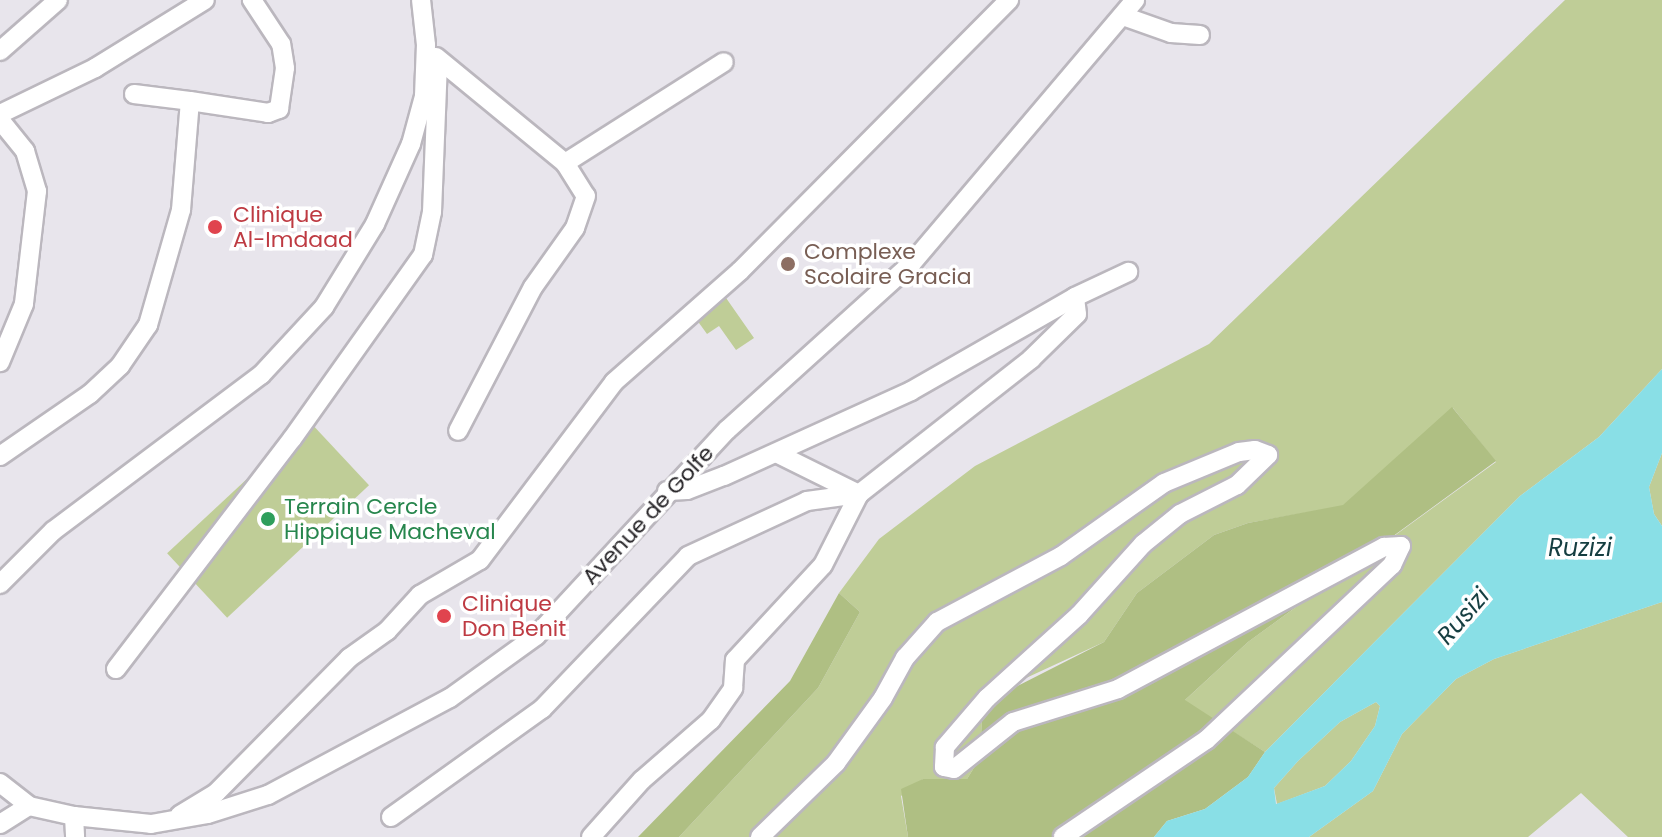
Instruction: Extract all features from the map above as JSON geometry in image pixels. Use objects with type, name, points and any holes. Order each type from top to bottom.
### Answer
[{"type":"street","points":[[0,51],[58,0]]},
{"type":"street","points":[[0,362],[32,260],[37,191],[25,151],[0,117],[95,68],[205,0]]},
{"type":"street","points":[[134,94],[268,113],[279,109],[285,68],[281,44],[252,0]]},
{"type":"street","points":[[116,669],[292,439],[423,255],[432,212],[432,53],[421,0]]},
{"type":"street","points":[[175,818],[216,793],[349,658],[387,631],[420,595],[480,560],[614,382],[752,260],[1009,0]]},
{"type":"street","name":"Avenue de Golfe","points":[[0,783],[29,806],[158,831],[175,818],[268,795],[450,698],[536,636],[667,491],[727,430],[912,263],[1135,0]]},
{"type":"street","points":[[1123,16],[1160,31],[1200,35]]},
{"type":"street","points":[[432,53],[565,163],[584,188],[582,214],[533,287],[458,431]]},
{"type":"street","points":[[0,584],[53,531],[261,375],[324,307],[375,224],[411,144],[432,53]]},
{"type":"street","points":[[565,163],[724,62]]},
{"type":"street","points":[[0,456],[90,394],[120,366],[148,325],[181,210],[190,101]]},
{"type":"street","points":[[667,491],[687,490],[911,391],[1075,297],[1128,272]]},
{"type":"street","points":[[591,837],[642,780],[711,720],[733,688],[735,660],[823,565],[859,494],[1031,359],[1077,314],[1075,297]]},
{"type":"street","points":[[760,837],[836,763],[883,698],[905,658],[937,622],[1061,556],[1164,483],[1239,452],[1255,450],[1268,455],[1237,485],[1180,514],[1143,544],[1079,615],[987,698],[945,747],[944,767],[954,769],[1013,722],[1118,689],[1384,547],[1401,546],[1392,565],[1206,740],[1063,837]]},
{"type":"street","points":[[776,453],[859,494]]},
{"type":"street","points":[[391,817],[542,709],[688,556],[807,501],[859,494]]},
{"type":"street","points":[[0,824],[29,806]]},
{"type":"street","points":[[74,816],[75,837]]},
{"type":"green space","points":[[1565,0],[1662,0],[1662,369],[1599,437],[1520,496],[1265,752],[1184,701],[1248,642],[1496,462],[1453,408],[1343,506],[1248,523],[1214,535],[1137,593],[1104,642],[1026,678],[982,717],[980,758],[967,779],[923,779],[901,796],[908,837],[679,837],[818,688],[860,612],[839,593],[879,539],[975,466],[1209,344]]},
{"type":"green space","points":[[724,295],[754,338],[736,350],[719,326],[707,334],[694,316]]},
{"type":"green space","points":[[1452,407],[1496,461],[1248,642],[1185,700],[1265,752],[1248,777],[1205,809],[1167,821],[1154,837],[908,837],[901,789],[923,779],[967,779],[980,758],[982,717],[1002,694],[1104,642],[1137,593],[1214,535],[1248,523],[1343,505]]},
{"type":"green space","name":"Terrain Cercle Hippique Macheval","points":[[309,421],[369,485],[227,618],[167,553]]},
{"type":"green space","points":[[1662,453],[1662,526],[1654,514],[1649,487]]},
{"type":"green space","points":[[839,593],[860,612],[818,688],[679,837],[638,837],[790,681]]},
{"type":"green space","points":[[1662,602],[1662,837],[1628,837],[1581,793],[1528,837],[1309,837],[1373,791],[1402,734],[1456,679],[1494,659]]},
{"type":"green space","points":[[1376,702],[1380,706],[1375,726],[1351,761],[1325,786],[1277,804],[1274,788],[1298,761],[1340,722]]},
{"type":"water","name":"Ruzizi","points":[[1662,369],[1662,453],[1649,487],[1654,514],[1662,526],[1662,602],[1494,659],[1456,679],[1402,734],[1373,791],[1309,837],[1154,837],[1167,821],[1205,809],[1248,777],[1265,752],[1520,496],[1599,437]],"holes":[[[1376,702],[1380,706],[1375,726],[1351,761],[1325,786],[1276,804],[1274,788],[1298,761],[1340,722]]]},
{"type":"place","name":"Clinique Al-Imdaad","points":[[215,227]]},
{"type":"place","name":"Complexe Scolaire Gracia","points":[[788,264]]},
{"type":"place","name":"Terrain Cercle Hippique Macheval","points":[[268,519]]},
{"type":"place","name":"Clinique Don Benit","points":[[444,616]]},
{"type":"water label","name":"Rusizi","points":[[1463,616]]}]
